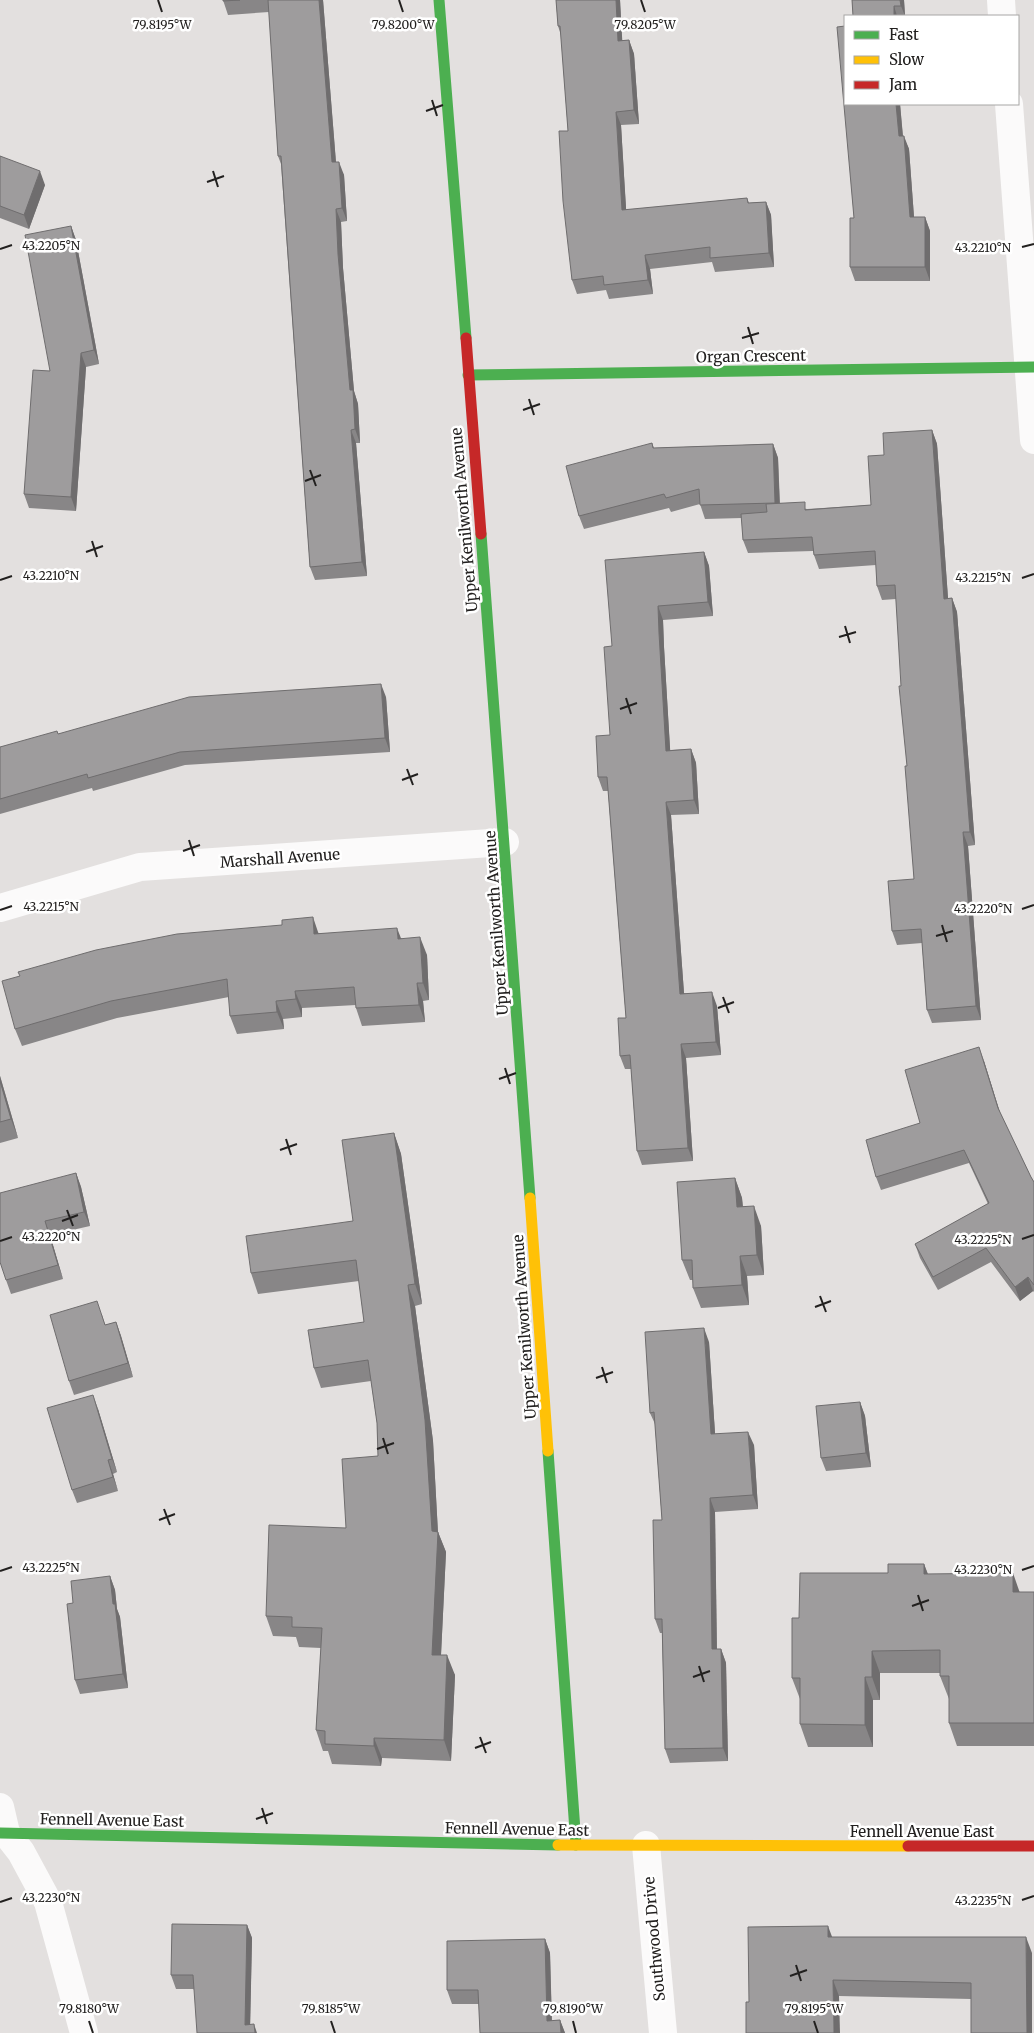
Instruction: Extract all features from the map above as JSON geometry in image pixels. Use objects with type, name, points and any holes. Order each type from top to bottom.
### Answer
[{"type":"street","name":"Upper Kenilworth Avenue","points":[[439,0],[505,842],[576,1845]]},
{"type":"street","points":[[1000,0],[1002,15]]},
{"type":"street","points":[[1009,105],[1031,367],[1034,440]]},
{"type":"street","name":"Organ Crescent","points":[[468,375],[1031,367]]},
{"type":"street","name":"Marshall Avenue","points":[[0,908],[140,867],[505,842]]},
{"type":"street","points":[[2,1824],[21,1852],[48,1902],[84,2033]]},
{"type":"street","name":"Fennell Avenue East","points":[[2,1824],[576,1845],[1034,1846]]},
{"type":"street","name":"Southwood Drive","points":[[646,1845],[662,2033]]},
{"type":"building","points":[[268,0],[319,0],[332,162],[339,162],[342,208],[336,209],[338,254],[350,390],[353,390],[355,429],[351,430],[362,562],[310,567],[281,156],[278,156]]},
{"type":"building","points":[[556,0],[616,0],[618,41],[629,40],[634,110],[616,112],[622,210],[747,198],[748,203],[766,202],[769,253],[710,258],[710,247],[645,255],[648,280],[604,285],[603,276],[572,280],[563,201],[559,131],[568,131],[560,26],[558,26]]},
{"type":"building","points":[[852,0],[900,0],[901,6],[894,6],[894,15],[853,15]]},
{"type":"building","points":[[844,26],[844,105],[896,105],[899,136],[904,136],[910,217],[925,217],[925,267],[850,267],[850,218],[854,218],[837,27]]},
{"type":"building","points":[[0,156],[40,171],[24,215],[0,206]]},
{"type":"building","points":[[71,226],[94,350],[81,353],[71,497],[24,494],[33,370],[50,371],[25,235]]},
{"type":"building","points":[[932,430],[944,599],[952,598],[970,832],[963,832],[976,1006],[927,1010],[921,929],[892,931],[888,881],[914,879],[905,766],[907,766],[899,686],[901,686],[895,585],[877,586],[875,551],[814,555],[812,537],[743,540],[741,514],[767,512],[766,504],[805,502],[805,510],[871,505],[868,456],[884,455],[883,433]]},
{"type":"building","points":[[652,443],[653,448],[773,444],[775,503],[700,505],[699,489],[666,498],[664,494],[579,516],[566,466]]},
{"type":"building","points":[[704,552],[708,602],[658,606],[666,751],[691,749],[694,800],[666,802],[680,994],[712,992],[716,1042],[681,1044],[688,1148],[637,1151],[630,1055],[620,1056],[618,1018],[626,1018],[607,777],[598,777],[596,736],[610,735],[604,647],[612,646],[605,560]]},
{"type":"building","points":[[381,684],[385,738],[180,752],[88,778],[87,774],[0,799],[0,747],[57,731],[58,734],[189,697]]},
{"type":"building","points":[[313,917],[314,934],[397,928],[398,939],[420,937],[423,983],[417,983],[419,1005],[356,1008],[354,987],[295,991],[296,999],[276,1001],[277,1012],[230,1016],[227,979],[111,1001],[15,1029],[2,981],[20,976],[18,972],[96,950],[177,934],[282,925],[282,920]]},
{"type":"building","points":[[979,1047],[998,1108],[1034,1182],[1034,1285],[1028,1277],[1015,1287],[986,1248],[933,1277],[915,1244],[989,1203],[964,1150],[876,1177],[866,1140],[920,1123],[905,1070]]},
{"type":"building","points":[[0,1081],[11,1119],[0,1122]]},
{"type":"building","points":[[394,1133],[415,1284],[408,1285],[425,1420],[432,1531],[438,1532],[432,1655],[447,1655],[444,1740],[374,1738],[374,1746],[325,1744],[325,1731],[316,1730],[322,1628],[292,1627],[292,1617],[266,1616],[269,1525],[346,1528],[342,1459],[378,1456],[377,1423],[368,1360],[314,1368],[308,1330],[364,1322],[356,1260],[251,1273],[246,1236],[353,1221],[342,1140]]},
{"type":"building","points":[[76,1173],[84,1212],[45,1221],[58,1265],[6,1280],[0,1262],[0,1193]]},
{"type":"building","points":[[735,1178],[737,1207],[754,1206],[757,1255],[740,1256],[742,1285],[693,1288],[692,1260],[682,1260],[677,1182]]},
{"type":"building","points":[[97,1301],[105,1325],[116,1322],[128,1363],[69,1381],[50,1315]]},
{"type":"building","points":[[704,1328],[711,1434],[748,1432],[753,1495],[710,1498],[712,1649],[721,1649],[723,1748],[665,1749],[662,1619],[655,1619],[653,1520],[662,1520],[654,1412],[650,1413],[645,1332]]},
{"type":"building","points":[[93,1395],[112,1459],[108,1460],[113,1477],[72,1490],[47,1408]]},
{"type":"building","points":[[860,1402],[866,1453],[821,1458],[816,1406]]},
{"type":"building","points":[[888,1564],[924,1564],[924,1574],[1013,1573],[1013,1592],[1034,1592],[1034,1723],[949,1723],[949,1676],[940,1676],[940,1650],[872,1651],[872,1677],[865,1677],[865,1725],[800,1724],[800,1678],[792,1678],[792,1618],[799,1618],[800,1573],[888,1573]]},
{"type":"building","points":[[110,1576],[123,1674],[75,1680],[67,1604],[73,1603],[71,1581]]},
{"type":"building","points":[[172,1924],[247,1925],[245,2025],[254,2024],[255,2033],[197,2033],[193,1975],[171,1975]]},
{"type":"building","points":[[828,1926],[828,1937],[1026,1937],[1027,2033],[971,2033],[971,1983],[833,1980],[834,2033],[746,2033],[746,2002],[749,2002],[748,1927]]},
{"type":"building","points":[[545,1939],[547,2021],[560,2020],[561,2033],[480,2033],[478,1990],[447,1990],[447,1941]]},
{"type":"traffic: fast","points":[[439,0],[466,338]]},
{"type":"traffic: fast","points":[[468,375],[1034,367]]},
{"type":"traffic: fast","points":[[481,534],[530,1198]]},
{"type":"traffic: fast","points":[[548,1451],[576,1845]]},
{"type":"traffic: fast","points":[[0,1833],[558,1845]]},
{"type":"traffic: slow","points":[[530,1198],[548,1451]]},
{"type":"traffic: slow","points":[[558,1845],[908,1846]]},
{"type":"traffic: jam","points":[[466,338],[481,534]]},
{"type":"traffic: jam","points":[[908,1846],[1034,1846]]}]
